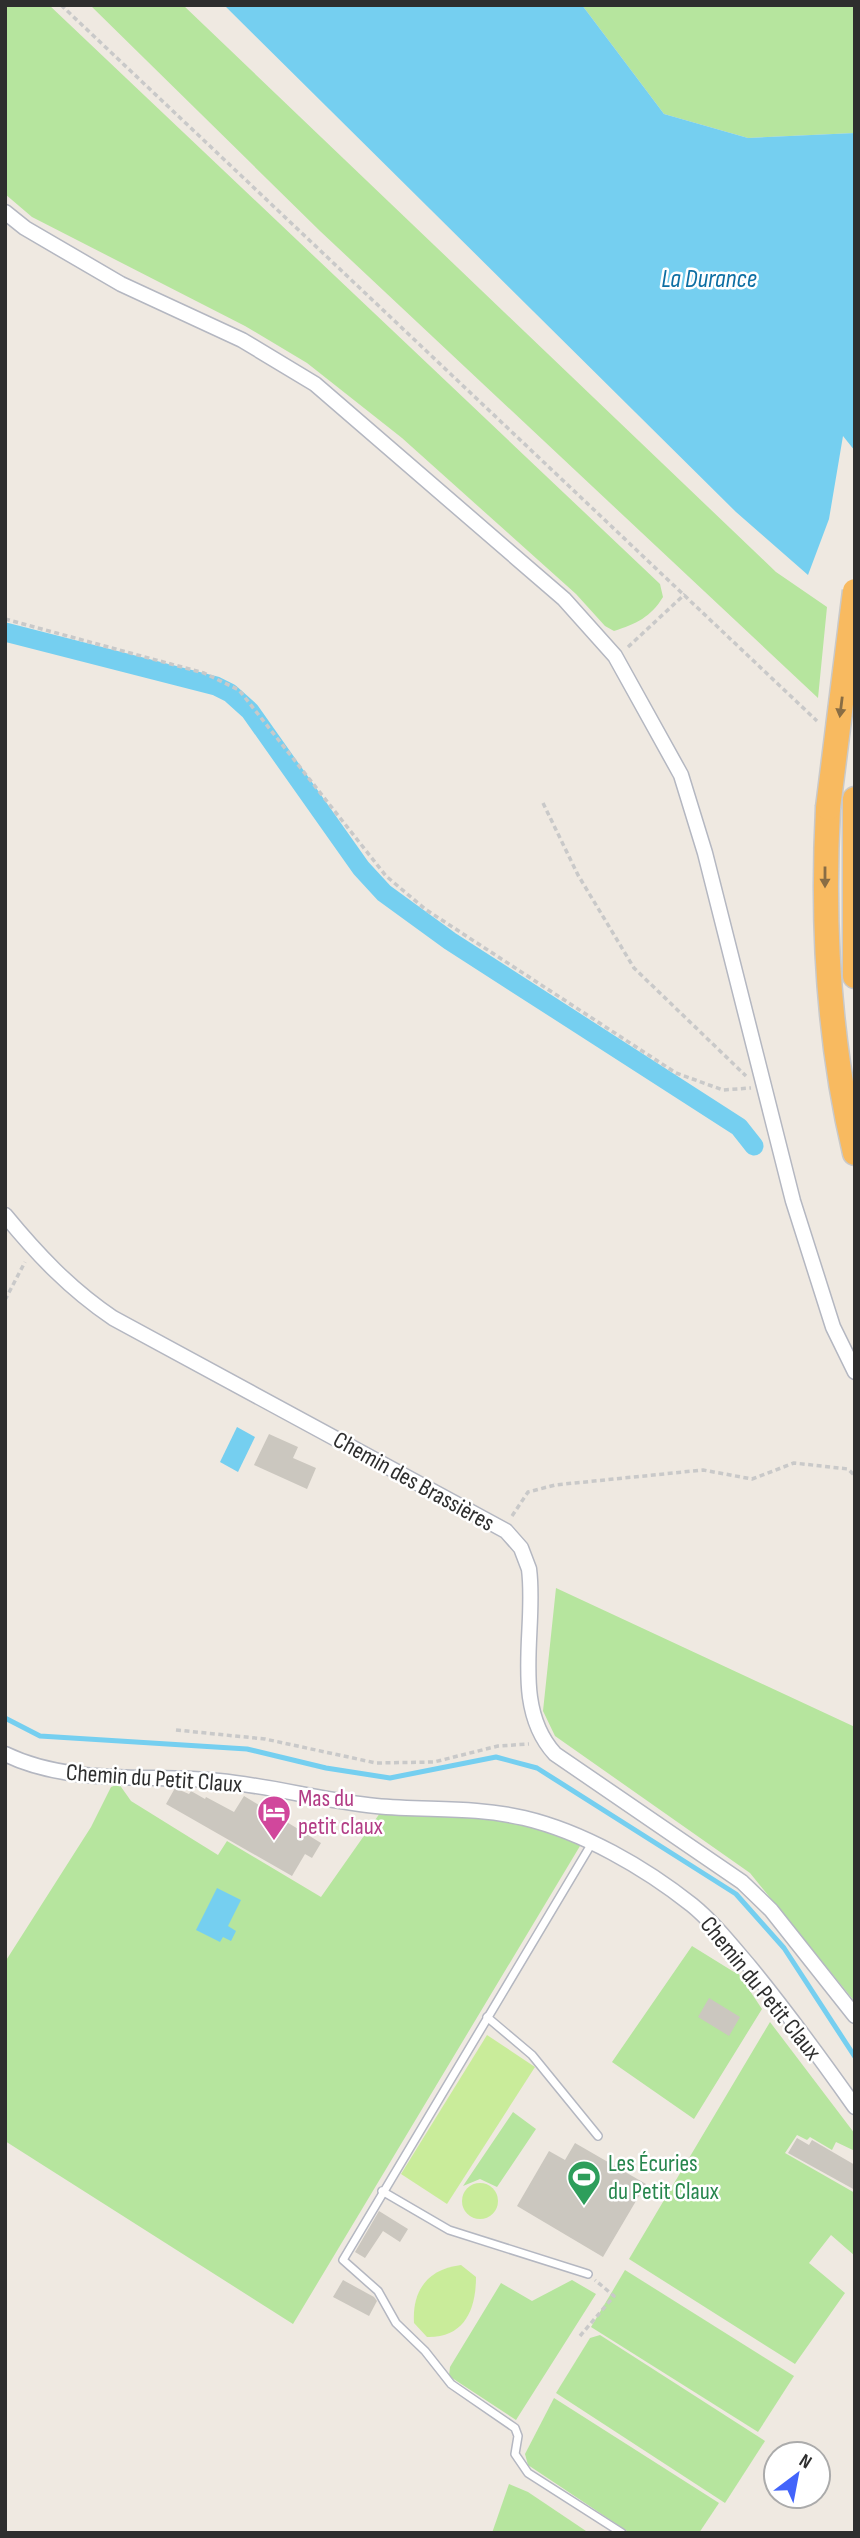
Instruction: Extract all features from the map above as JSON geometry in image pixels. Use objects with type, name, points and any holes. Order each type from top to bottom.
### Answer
[{"type":"highway","points":[[855,591],[828,808],[825,932],[834,1044],[855,1153]]},
{"type":"highway","points":[[854,805],[855,976]]},
{"type":"street","points":[[5,212],[25,229],[121,284],[242,340],[315,384],[564,599],[615,656],[681,775],[705,853],[793,1201],[834,1327],[855,1372]]},
{"type":"street","name":"Chemin des Brassières","points":[[5,1215],[32,1248],[82,1297],[113,1318],[506,1531],[521,1548],[529,1569],[530,1703],[537,1729],[547,1745],[555,1754],[743,1882],[771,1910],[855,2016]]},
{"type":"street","name":"Chemin du Petit Claux","points":[[5,1754],[28,1765],[71,1773],[217,1781],[294,1790],[376,1806],[467,1808],[525,1818],[592,1843],[692,1905],[724,1936],[780,2003],[855,2107]]},
{"type":"lane","points":[[592,1843],[343,2260],[378,2291],[396,2323],[425,2351],[451,2384],[515,2428],[518,2436],[515,2454],[528,2473],[622,2533]]},
{"type":"lane","points":[[487,2017],[532,2055],[598,2136]]},
{"type":"lane","points":[[382,2191],[449,2230],[588,2274]]},
{"type":"path","points":[[61,5],[827,730]]},
{"type":"path","points":[[615,656],[685,594]]},
{"type":"path","points":[[5,619],[204,673],[239,690],[386,876],[425,909],[676,1073],[723,1090],[763,1085]]},
{"type":"path","points":[[543,803],[578,875],[634,968],[740,1073],[763,1085]]},
{"type":"path","points":[[5,1300],[32,1248]]},
{"type":"path","points":[[506,1531],[528,1492],[555,1485],[703,1470],[752,1479],[794,1463],[848,1469],[855,1476]]},
{"type":"path","points":[[176,1730],[265,1739],[376,1763],[434,1762],[498,1746],[547,1745]]},
{"type":"path","points":[[580,2336],[614,2296],[588,2274]]},
{"type":"green space","points":[[5,5],[49,5],[660,584],[663,597],[653,610],[642,619],[614,631],[605,626],[576,594],[402,438],[307,363],[245,326],[32,217],[5,194]]},
{"type":"green space","points":[[90,5],[183,5],[776,572],[827,607],[818,698],[320,231]]},
{"type":"green space","points":[[582,5],[855,5],[855,133],[748,138],[664,114]]},
{"type":"green space","points":[[556,1588],[855,1727],[855,2002],[750,1873],[555,1736],[543,1711]]},
{"type":"green space","points":[[119,1784],[131,1801],[218,1855],[227,1841],[321,1897],[380,1813],[466,1812],[526,1822],[583,1841],[293,2324],[5,2141],[5,1962],[91,1827],[111,1787]]},
{"type":"green space","points":[[692,1946],[734,1972],[736,1970],[762,2009],[694,2119],[612,2062]]},
{"type":"green space","points":[[770,2022],[855,2134],[855,2151],[836,2142],[832,2150],[810,2137],[807,2140],[797,2135],[785,2153],[855,2193],[855,2256],[831,2235],[809,2263],[845,2293],[795,2364],[629,2259]]},
{"type":"green space","points":[[487,2035],[535,2067],[447,2204],[401,2174]]},
{"type":"green space","points":[[513,2112],[536,2129],[497,2187],[480,2179],[463,2186]]},
{"type":"green space","points":[[480,2183],[493,2188],[498,2201],[493,2214],[480,2219],[467,2214],[462,2201],[467,2188]]},
{"type":"green space","points":[[461,2265],[476,2277],[470,2311],[459,2327],[450,2333],[427,2337],[414,2323],[419,2291],[431,2276],[439,2271]]},
{"type":"green space","points":[[625,2270],[794,2376],[758,2432],[591,2327]]},
{"type":"green space","points":[[572,2280],[596,2294],[516,2420],[449,2376],[450,2367],[501,2283],[532,2301]]},
{"type":"green space","points":[[600,2335],[763,2440],[725,2503],[556,2393],[590,2338]]},
{"type":"green space","points":[[554,2398],[719,2503],[699,2533],[630,2533],[528,2465],[525,2454]]},
{"type":"green space","points":[[509,2484],[528,2492],[589,2533],[492,2533]]},
{"type":"water","name":"La Durance","points":[[224,5],[582,5],[664,114],[748,138],[855,133],[855,451],[843,436],[829,519],[808,575],[736,512]]},
{"type":"water","points":[[237,1427],[255,1437],[238,1472],[220,1462]]},
{"type":"water","points":[[217,1888],[241,1900],[228,1926],[236,1931],[231,1941],[223,1937],[220,1942],[196,1930]]},
{"type":"building","points":[[269,1434],[298,1447],[293,1458],[316,1468],[307,1489],[254,1465]]},
{"type":"building","points":[[175,1788],[189,1794],[191,1791],[205,1799],[206,1797],[234,1812],[244,1796],[321,1843],[312,1858],[305,1854],[292,1876],[166,1804]]},
{"type":"building","points":[[709,1998],[740,2017],[729,2036],[698,2017]]},
{"type":"building","points":[[797,2138],[809,2145],[812,2140],[855,2165],[855,2190],[788,2153]]},
{"type":"building","points":[[575,2143],[646,2184],[603,2257],[517,2206],[549,2151],[565,2160]]},
{"type":"building","points":[[379,2211],[408,2229],[400,2242],[383,2231],[365,2258],[355,2252]]},
{"type":"building","points":[[343,2280],[377,2301],[369,2316],[333,2297]]},
{"type":"waterway","points":[[5,632],[216,686],[230,693],[250,711],[361,868],[384,893],[450,941],[739,1127],[754,1146]]},
{"type":"waterway","points":[[5,1718],[40,1736],[247,1749],[326,1768],[390,1778],[496,1757],[537,1768],[736,1894],[784,1948],[855,2057]]},
{"type":"place","name":"Mas du petit claux","points":[[274,1842]]},
{"type":"place","name":"Les Écuries du Petit Claux","points":[[584,2207]]}]
